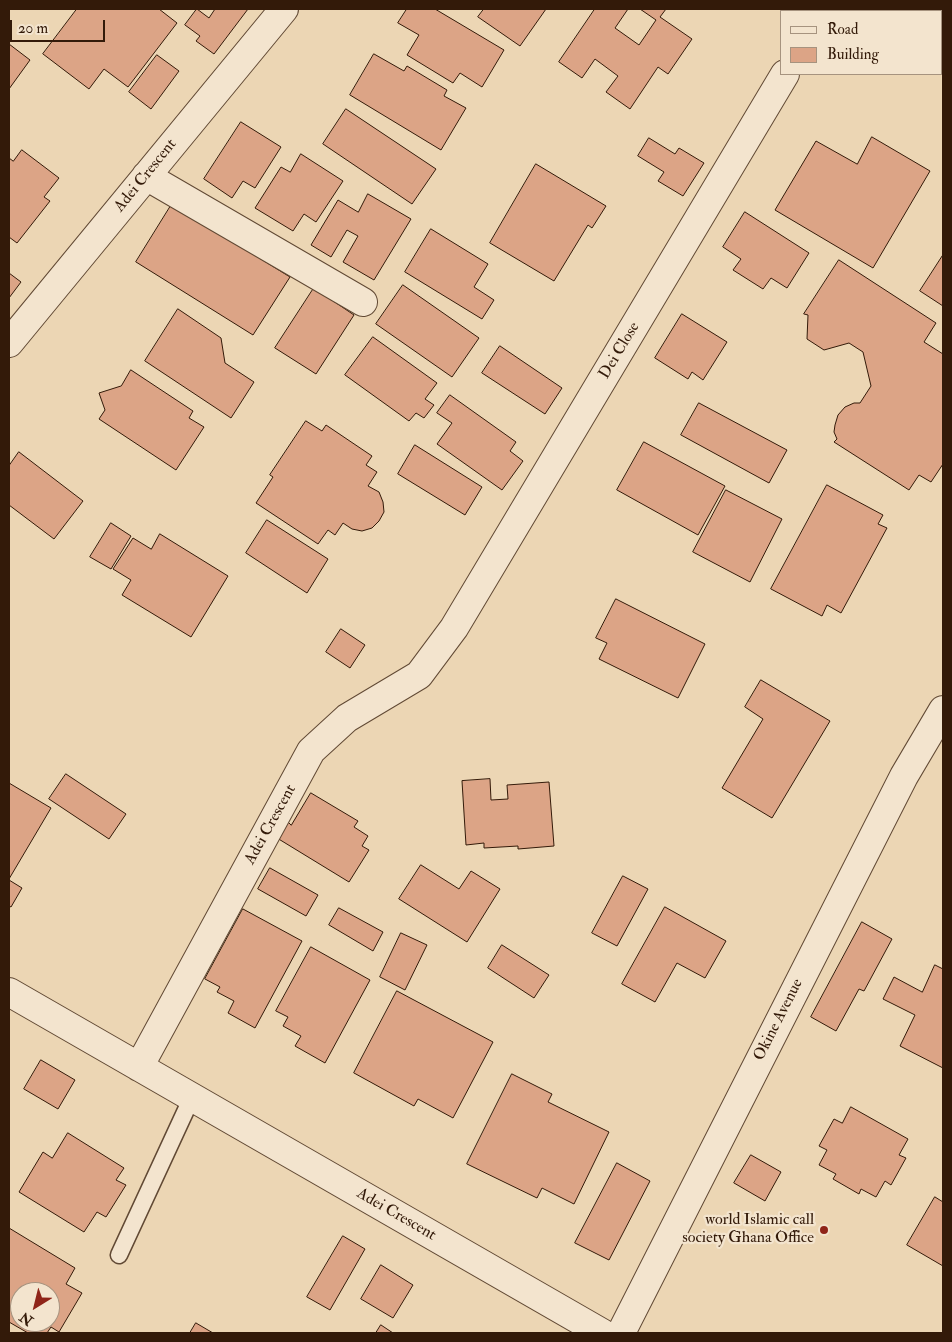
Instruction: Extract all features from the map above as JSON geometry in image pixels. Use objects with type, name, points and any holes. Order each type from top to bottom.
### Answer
[{"type":"street","name":"Adei Crescent","points":[[9,343],[284,9]]},
{"type":"street","name":"Dei Close","points":[[454,628],[784,75]]},
{"type":"street","points":[[146,176],[363,302]]},
{"type":"street","name":"Adei Crescent","points":[[139,1066],[311,751],[347,718],[419,675],[454,628]]},
{"type":"street","name":"Okine Avenue","points":[[620,1333],[895,793],[943,710]]},
{"type":"street","name":"Adei Crescent","points":[[9,992],[602,1333]]},
{"type":"lane","points":[[119,1256],[192,1097]]},
{"type":"building","points":[[77,9],[159,9],[177,23],[128,87],[104,69],[89,89],[43,54]]},
{"type":"building","points":[[197,9],[209,18],[215,9],[248,9],[214,54],[196,41],[200,36],[185,25]]},
{"type":"building","points":[[407,9],[435,9],[504,50],[482,87],[460,73],[453,83],[407,55],[419,35],[398,23]]},
{"type":"building","points":[[484,9],[546,9],[520,46],[478,17]]},
{"type":"building","points":[[595,9],[628,9],[615,28],[639,45],[656,20],[640,9],[666,9],[660,17],[692,39],[668,74],[658,67],[630,109],[606,92],[618,76],[595,59],[582,78],[559,62]]},
{"type":"building","points":[[9,44],[30,60],[9,89]]},
{"type":"building","points":[[374,54],[404,71],[407,66],[447,90],[444,96],[466,108],[441,150],[350,95]]},
{"type":"building","points":[[157,55],[179,71],[151,109],[129,92]]},
{"type":"building","points":[[346,109],[436,169],[412,204],[323,144]]},
{"type":"building","points":[[241,122],[281,147],[255,188],[243,181],[232,198],[204,179]]},
{"type":"building","points":[[872,137],[930,171],[873,268],[775,210],[816,141],[857,164]]},
{"type":"building","points":[[649,138],[675,154],[679,148],[704,163],[683,196],[658,181],[664,172],[638,156]]},
{"type":"building","points":[[22,150],[59,178],[44,197],[50,201],[17,243],[9,237],[9,158],[13,161]]},
{"type":"building","points":[[301,154],[343,181],[316,222],[304,214],[293,231],[255,208],[281,167],[290,172]]},
{"type":"building","points":[[536,164],[606,206],[592,228],[588,225],[554,281],[490,243]]},
{"type":"building","points":[[368,194],[411,219],[374,280],[343,262],[358,236],[347,230],[331,257],[311,245],[338,200],[358,212]]},
{"type":"building","points":[[172,204],[290,277],[253,335],[136,262]]},
{"type":"building","points":[[745,212],[809,253],[787,288],[771,278],[763,289],[733,270],[741,259],[723,247]]},
{"type":"building","points":[[431,229],[488,264],[474,287],[494,300],[482,319],[405,272]]},
{"type":"building","points":[[943,255],[943,306],[920,291]]},
{"type":"building","points":[[839,260],[936,323],[924,342],[943,354],[943,464],[931,482],[919,475],[909,490],[834,442],[837,439],[834,432],[838,415],[845,407],[854,403],[860,403],[871,386],[863,352],[849,343],[824,350],[807,339],[808,315],[804,314]]},
{"type":"building","points":[[9,273],[21,282],[9,298]]},
{"type":"building","points":[[403,285],[479,338],[452,377],[376,324]]},
{"type":"building","points":[[314,288],[354,315],[316,374],[275,348]]},
{"type":"building","points":[[178,309],[221,338],[225,363],[254,382],[231,418],[145,361]]},
{"type":"building","points":[[682,314],[727,342],[703,380],[692,372],[688,379],[655,358]]},
{"type":"building","points":[[373,337],[437,383],[425,399],[434,405],[424,418],[416,413],[409,421],[345,375]]},
{"type":"building","points":[[500,346],[562,388],[545,414],[482,373]]},
{"type":"building","points":[[131,370],[193,411],[189,418],[204,427],[176,470],[99,419],[105,410],[99,393],[121,386]]},
{"type":"building","points":[[450,395],[516,442],[510,451],[523,461],[502,490],[437,444],[452,423],[437,413]]},
{"type":"building","points":[[699,403],[787,450],[769,483],[681,435]]},
{"type":"building","points":[[306,421],[322,431],[326,425],[372,456],[366,465],[377,472],[368,486],[379,492],[384,512],[372,528],[362,531],[352,529],[343,523],[335,535],[328,530],[318,544],[256,503],[273,477],[270,475]]},
{"type":"building","points":[[644,442],[725,486],[698,535],[617,490]]},
{"type":"building","points":[[415,445],[482,487],[465,515],[398,474]]},
{"type":"building","points":[[19,452],[83,501],[54,539],[9,505],[9,466]]},
{"type":"building","points":[[827,485],[883,515],[878,524],[887,528],[841,613],[827,605],[822,616],[771,589]]},
{"type":"building","points":[[726,490],[782,519],[750,582],[693,552]]},
{"type":"building","points":[[267,520],[328,559],[307,593],[246,553]]},
{"type":"building","points":[[111,523],[131,536],[111,569],[90,557]]},
{"type":"building","points":[[160,534],[228,576],[191,637],[122,595],[131,580],[113,569],[133,538],[151,549]]},
{"type":"building","points":[[616,599],[705,644],[678,698],[599,659],[607,643],[596,638]]},
{"type":"building","points":[[341,629],[365,645],[350,668],[326,652]]},
{"type":"building","points":[[761,680],[830,721],[772,818],[722,788],[763,719],[745,707]]},
{"type":"building","points":[[66,774],[126,814],[109,839],[49,799]]},
{"type":"building","points":[[490,779],[491,800],[508,799],[507,785],[549,782],[554,846],[518,849],[518,846],[484,848],[484,843],[466,845],[462,781]]},
{"type":"building","points":[[9,783],[51,808],[9,879]]},
{"type":"building","points":[[311,793],[358,821],[354,827],[368,836],[362,846],[369,850],[349,882],[277,838],[287,821],[291,825]]},
{"type":"building","points":[[421,865],[459,889],[471,871],[500,889],[467,942],[399,899]]},
{"type":"building","points":[[270,868],[318,895],[306,916],[258,889]]},
{"type":"building","points":[[623,876],[648,889],[617,946],[592,933]]},
{"type":"building","points":[[9,880],[22,888],[11,907],[9,906]]},
{"type":"building","points":[[665,907],[726,941],[705,978],[677,963],[655,1002],[622,984]]},
{"type":"building","points":[[339,908],[383,932],[373,951],[329,925]]},
{"type":"building","points":[[243,909],[302,941],[255,1028],[228,1013],[234,1001],[217,992],[220,987],[205,979]]},
{"type":"building","points":[[862,922],[892,939],[864,991],[859,989],[836,1031],[811,1017]]},
{"type":"building","points":[[401,933],[427,945],[405,990],[380,977]]},
{"type":"building","points":[[502,945],[549,975],[534,998],[488,968]]},
{"type":"building","points":[[311,947],[370,980],[325,1063],[295,1046],[301,1036],[283,1026],[288,1017],[276,1011]]},
{"type":"building","points":[[935,965],[943,969],[943,1068],[900,1046],[915,1015],[883,999],[894,977],[922,992]]},
{"type":"building","points":[[397,991],[493,1042],[453,1118],[418,1099],[414,1106],[354,1073]]},
{"type":"building","points":[[41,1060],[75,1080],[58,1109],[24,1089]]},
{"type":"building","points":[[512,1074],[552,1094],[548,1102],[609,1132],[574,1204],[542,1188],[537,1198],[467,1164]]},
{"type":"building","points":[[851,1107],[908,1139],[899,1155],[906,1158],[891,1185],[885,1181],[876,1197],[861,1189],[859,1194],[833,1179],[836,1174],[819,1165],[827,1150],[819,1146],[834,1119],[842,1123]]},
{"type":"building","points":[[68,1133],[124,1168],[116,1180],[126,1185],[106,1217],[97,1212],[84,1232],[19,1192],[43,1152],[52,1158]]},
{"type":"building","points":[[751,1155],[781,1172],[765,1201],[734,1183]]},
{"type":"building","points":[[617,1163],[650,1181],[609,1260],[575,1243]]},
{"type":"building","points":[[935,1197],[943,1202],[943,1266],[907,1245]]},
{"type":"building","points":[[9,1228],[75,1268],[66,1284],[82,1293],[60,1330],[60,1282],[10,1282],[10,1323]]},
{"type":"building","points":[[343,1236],[365,1249],[330,1310],[307,1297]]},
{"type":"building","points":[[381,1265],[413,1285],[393,1318],[361,1299]]},
{"type":"building","points":[[196,1323],[213,1333],[190,1333]]},
{"type":"building","points":[[381,1325],[393,1333],[376,1333]]},
{"type":"building","points":[[26,1332],[48,1332],[47,1333]]},
{"type":"place","name":"world Islamic call society Ghana Office","points":[[824,1230]]}]
